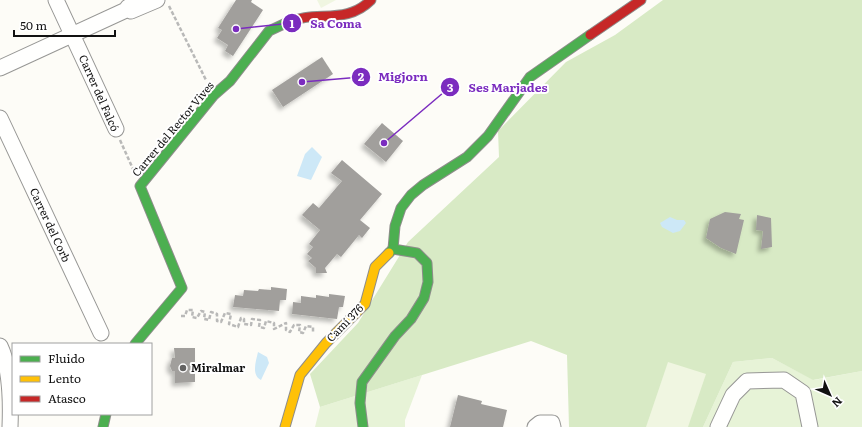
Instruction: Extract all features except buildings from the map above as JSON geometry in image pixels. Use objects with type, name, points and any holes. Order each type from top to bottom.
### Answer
[{"type":"street","name":"Carrer del Falcó","points":[[56,0],[116,130]]},
{"type":"street","points":[[0,68],[126,10],[128,7],[140,0]]},
{"type":"street","points":[[126,10],[130,11],[157,0]]},
{"type":"street","name":"Carrer del Rector Vives","points":[[136,343],[182,288],[140,186],[214,95],[230,81],[269,31],[298,19],[317,16],[349,15],[366,5],[371,0]]},
{"type":"street","points":[[363,427],[360,403],[362,382],[395,336],[411,319],[424,298],[428,282],[427,263],[416,253],[393,249],[395,223],[406,200],[421,185],[461,161],[482,144],[517,92],[530,77],[641,0]]},
{"type":"street","name":"Carrer del Corb","points":[[0,118],[101,333]]},
{"type":"street","name":"Camí 376","points":[[285,427],[300,374],[326,343],[365,304],[376,267],[393,249]]},
{"type":"street","points":[[0,346],[6,358],[11,413],[10,427]]},
{"type":"street","points":[[718,427],[732,395],[748,381],[767,379],[784,380],[803,393],[810,427]]},
{"type":"street","points":[[103,427],[106,415]]},
{"type":"street","points":[[535,427],[540,423],[552,423],[553,427]]},
{"type":"path","points":[[166,0],[214,95]]},
{"type":"path","name":"Carrer del Falcó","points":[[116,130],[140,186]]},
{"type":"path","points":[[167,307],[180,309],[179,316],[185,316],[187,310],[193,310],[192,317],[197,318],[201,311],[205,312],[204,319],[209,320],[212,312],[217,314],[217,322],[221,322],[225,313],[231,314],[229,324],[238,327],[241,318],[244,319],[244,324],[251,325],[252,318],[260,320],[258,327],[264,328],[266,321],[274,323],[274,329],[286,323],[286,330],[290,332],[294,325],[300,325],[299,332],[303,333],[306,326],[313,327],[312,333],[315,332],[317,327]]},
{"type":"green space","points":[[317,0],[336,0],[321,8]]},
{"type":"green space","points":[[663,0],[862,0],[862,371],[813,380],[772,358],[733,362],[703,427],[569,427],[567,355],[531,341],[320,407],[310,374],[358,323],[408,242],[499,157],[498,131],[566,62],[615,35]]},
{"type":"green space","points":[[772,358],[814,380],[862,371],[862,427],[703,427],[733,362]]},
{"type":"green space","points":[[668,362],[706,374],[688,427],[646,427]]},
{"type":"green space","points":[[422,375],[405,420],[405,427],[315,427],[320,407]]},
{"type":"water","points":[[312,147],[322,157],[311,180],[297,176],[305,154]]},
{"type":"water","points":[[670,217],[677,220],[684,220],[686,223],[680,231],[673,233],[662,227],[660,223]]},
{"type":"water","points":[[258,352],[267,357],[269,363],[261,380],[256,375],[255,371],[255,363]]},
{"type":"traffic: fast","points":[[136,343],[182,288],[140,186],[214,95],[230,81],[269,31],[286,23]]},
{"type":"traffic: fast","points":[[393,249],[395,226],[401,208],[411,195],[423,185],[467,157],[488,136],[530,77],[590,35]]},
{"type":"traffic: fast","points":[[363,427],[360,403],[362,382],[395,336],[411,319],[424,298],[428,282],[427,263],[417,253],[393,249],[389,253]]},
{"type":"traffic: fast","points":[[103,427],[106,415]]},
{"type":"traffic: slow","points":[[285,427],[300,375],[326,343],[365,304],[375,267],[389,253]]},
{"type":"traffic: jam","points":[[286,23],[308,17],[351,13],[361,8],[371,0]]},
{"type":"traffic: jam","points":[[590,35],[641,0]]},
{"type":"place","name":"Sa Coma","points":[[236,29]]},
{"type":"place","name":"Migjorn","points":[[302,82]]},
{"type":"place","name":"Ses Marjades","points":[[384,143]]},
{"type":"place","name":"Miralmar","points":[[183,368]]}]
